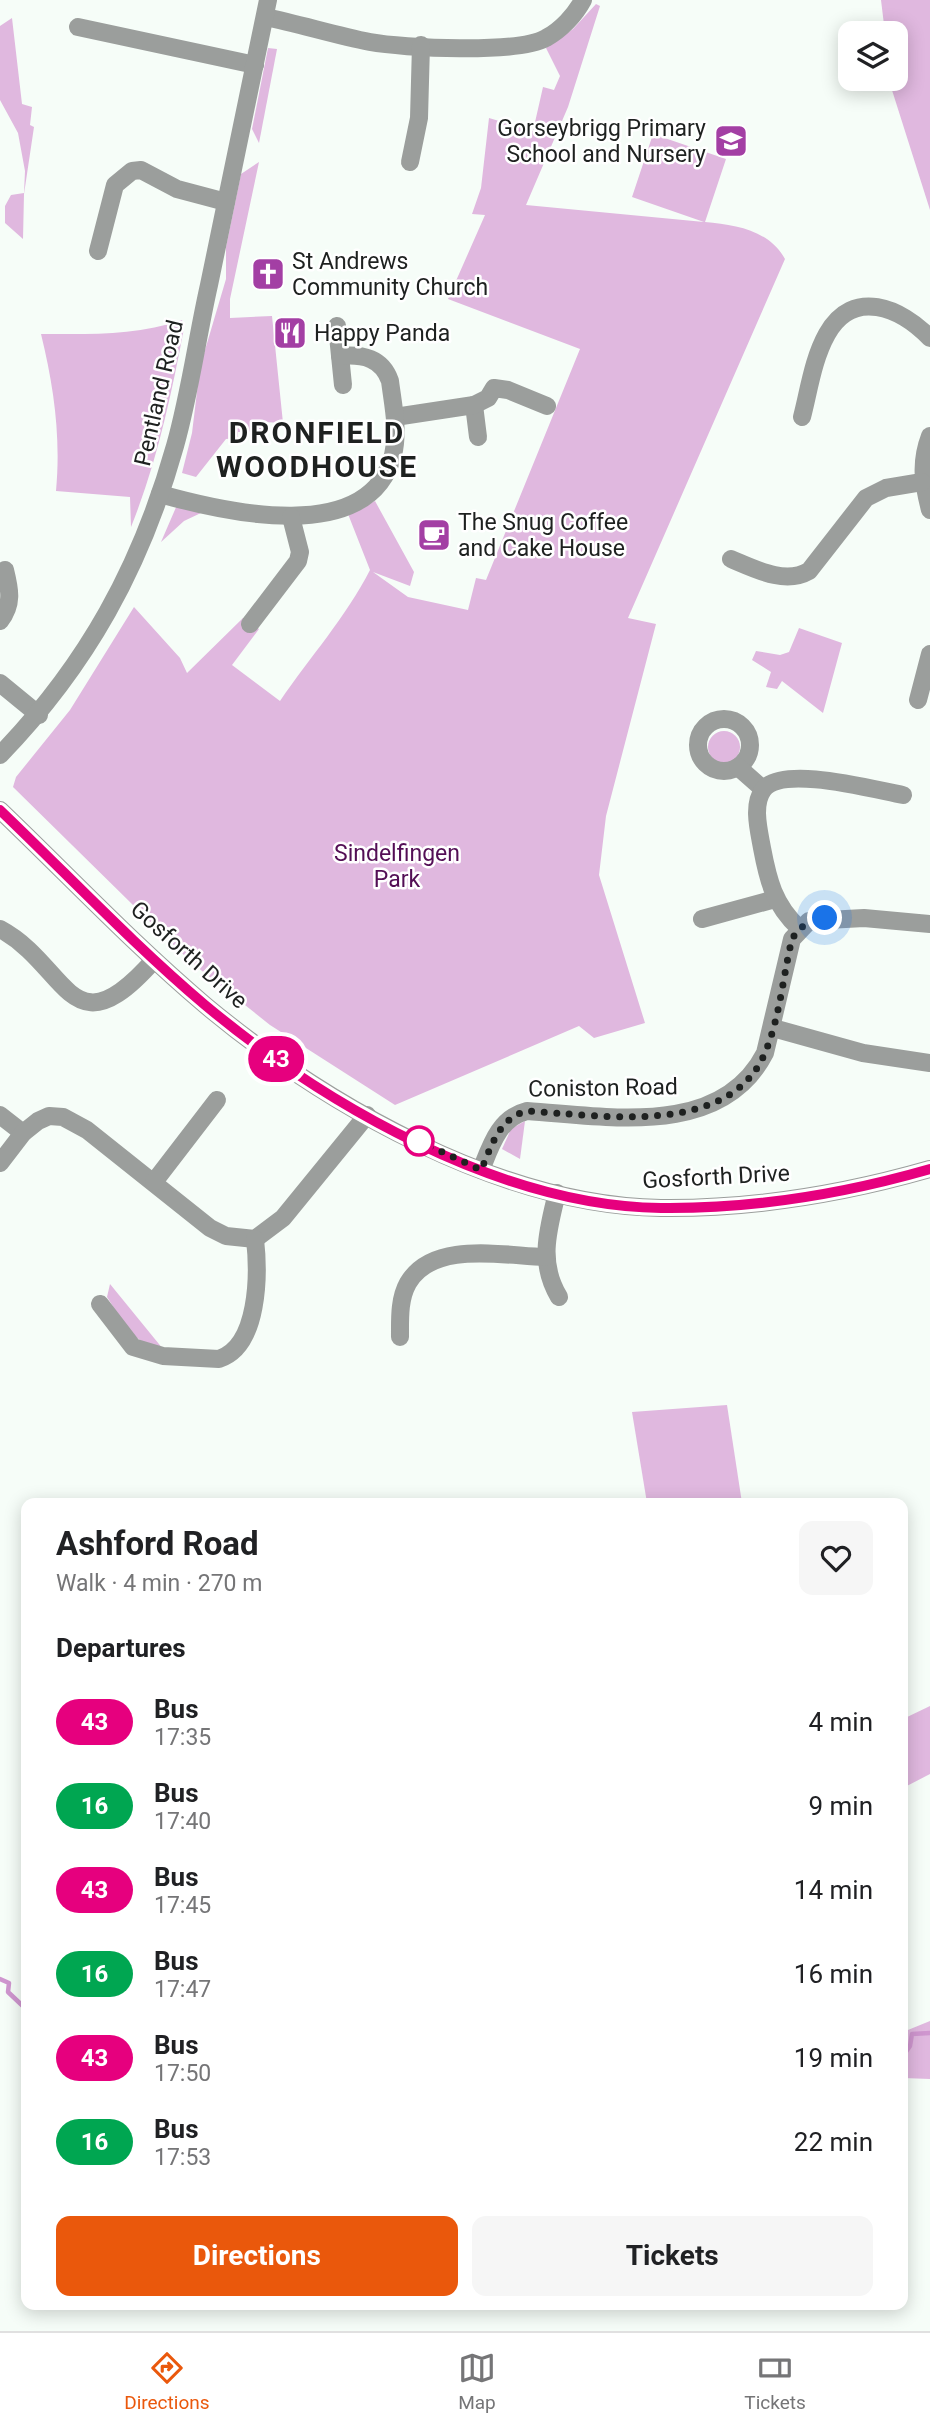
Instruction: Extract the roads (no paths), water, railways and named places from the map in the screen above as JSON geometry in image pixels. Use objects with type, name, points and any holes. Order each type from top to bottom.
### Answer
[{"type":"street","points":[[267,8],[371,42],[491,48],[533,43],[561,26],[583,0]]},
{"type":"street","name":"Pentland Road","points":[[0,755],[39,715],[74,667],[114,599],[138,551],[160,494],[185,404],[267,8]]},
{"type":"street","points":[[78,27],[255,65]]},
{"type":"street","points":[[410,162],[419,118],[421,45]]},
{"type":"street","points":[[98,251],[114,186],[132,171],[141,170],[177,189],[226,202]]},
{"type":"street","points":[[802,416],[821,346],[828,332],[844,315],[869,306],[895,310],[930,338]]},
{"type":"street","points":[[337,326],[344,385]]},
{"type":"street","points":[[160,494],[210,509],[291,517],[334,510],[373,491],[388,470],[393,456],[395,417],[387,371],[365,357],[341,356]]},
{"type":"street","points":[[395,417],[474,405],[488,398],[494,388],[499,387],[547,406]]},
{"type":"street","points":[[474,405],[478,438]]},
{"type":"street","points":[[930,436],[923,462],[922,482],[930,510]]},
{"type":"street","points":[[731,559],[768,574],[800,576],[809,571],[866,498],[886,488],[922,482]]},
{"type":"street","points":[[250,624],[298,561],[300,552],[291,517]]},
{"type":"street","points":[[0,621],[9,604],[11,592],[5,570]]},
{"type":"street","points":[[918,700],[930,654]]},
{"type":"street","points":[[0,683],[39,715]]},
{"type":"street","points":[[738,767],[763,789]]},
{"type":"street","points":[[903,795],[799,779],[771,783],[763,789],[758,806],[758,828],[775,899],[799,928],[809,921],[825,918],[930,924]]},
{"type":"street","name":"Gosforth Drive","points":[[0,810],[154,960],[256,1045],[309,1082],[367,1115],[481,1170],[557,1193],[659,1208],[718,1206],[842,1190],[930,1169]]},
{"type":"street","points":[[702,919],[775,899]]},
{"type":"street","name":"Coniston Road","points":[[481,1170],[498,1132],[515,1114],[527,1111],[653,1116],[685,1113],[718,1102],[757,1069],[773,1028],[790,947],[799,928]]},
{"type":"street","points":[[0,929],[64,987],[87,1002],[109,1001],[120,995],[154,960]]},
{"type":"street","points":[[773,1028],[863,1053],[930,1063]]},
{"type":"street","points":[[154,1182],[217,1100]]},
{"type":"street","points":[[0,1115],[23,1133]]},
{"type":"street","points":[[0,1163],[23,1133],[50,1116],[75,1121],[210,1228],[226,1236],[255,1239],[283,1218],[367,1115]]},
{"type":"street","points":[[557,1193],[545,1257],[550,1282],[559,1297]]},
{"type":"street","points":[[100,1304],[124,1339],[147,1353],[219,1359],[228,1356],[237,1350],[247,1335],[257,1279],[255,1239]]},
{"type":"street","points":[[400,1337],[400,1313],[408,1284],[415,1274],[434,1260],[463,1255],[545,1257]]},
{"type":"waterway","points":[[0,1979],[9,1983],[8,1992],[21,2004]]},
{"type":"waterway","points":[[908,2049],[912,2034],[930,2033]]},
{"type":"place","name":"Gorseybrigg Primary School and Nursery","points":[[731,141]]},
{"type":"place","name":"St Andrews Community Church","points":[[268,274]]},
{"type":"place","name":"Happy Panda","points":[[290,333]]},
{"type":"place","name":"The Snug Coffee and Cake House","points":[[434,535]]},
{"type":"district","name":"DRONFIELD WOODHOUSE","points":[[317,449]]},
{"type":"park label","name":"Sindelfingen Park","points":[[397,866]]}]
